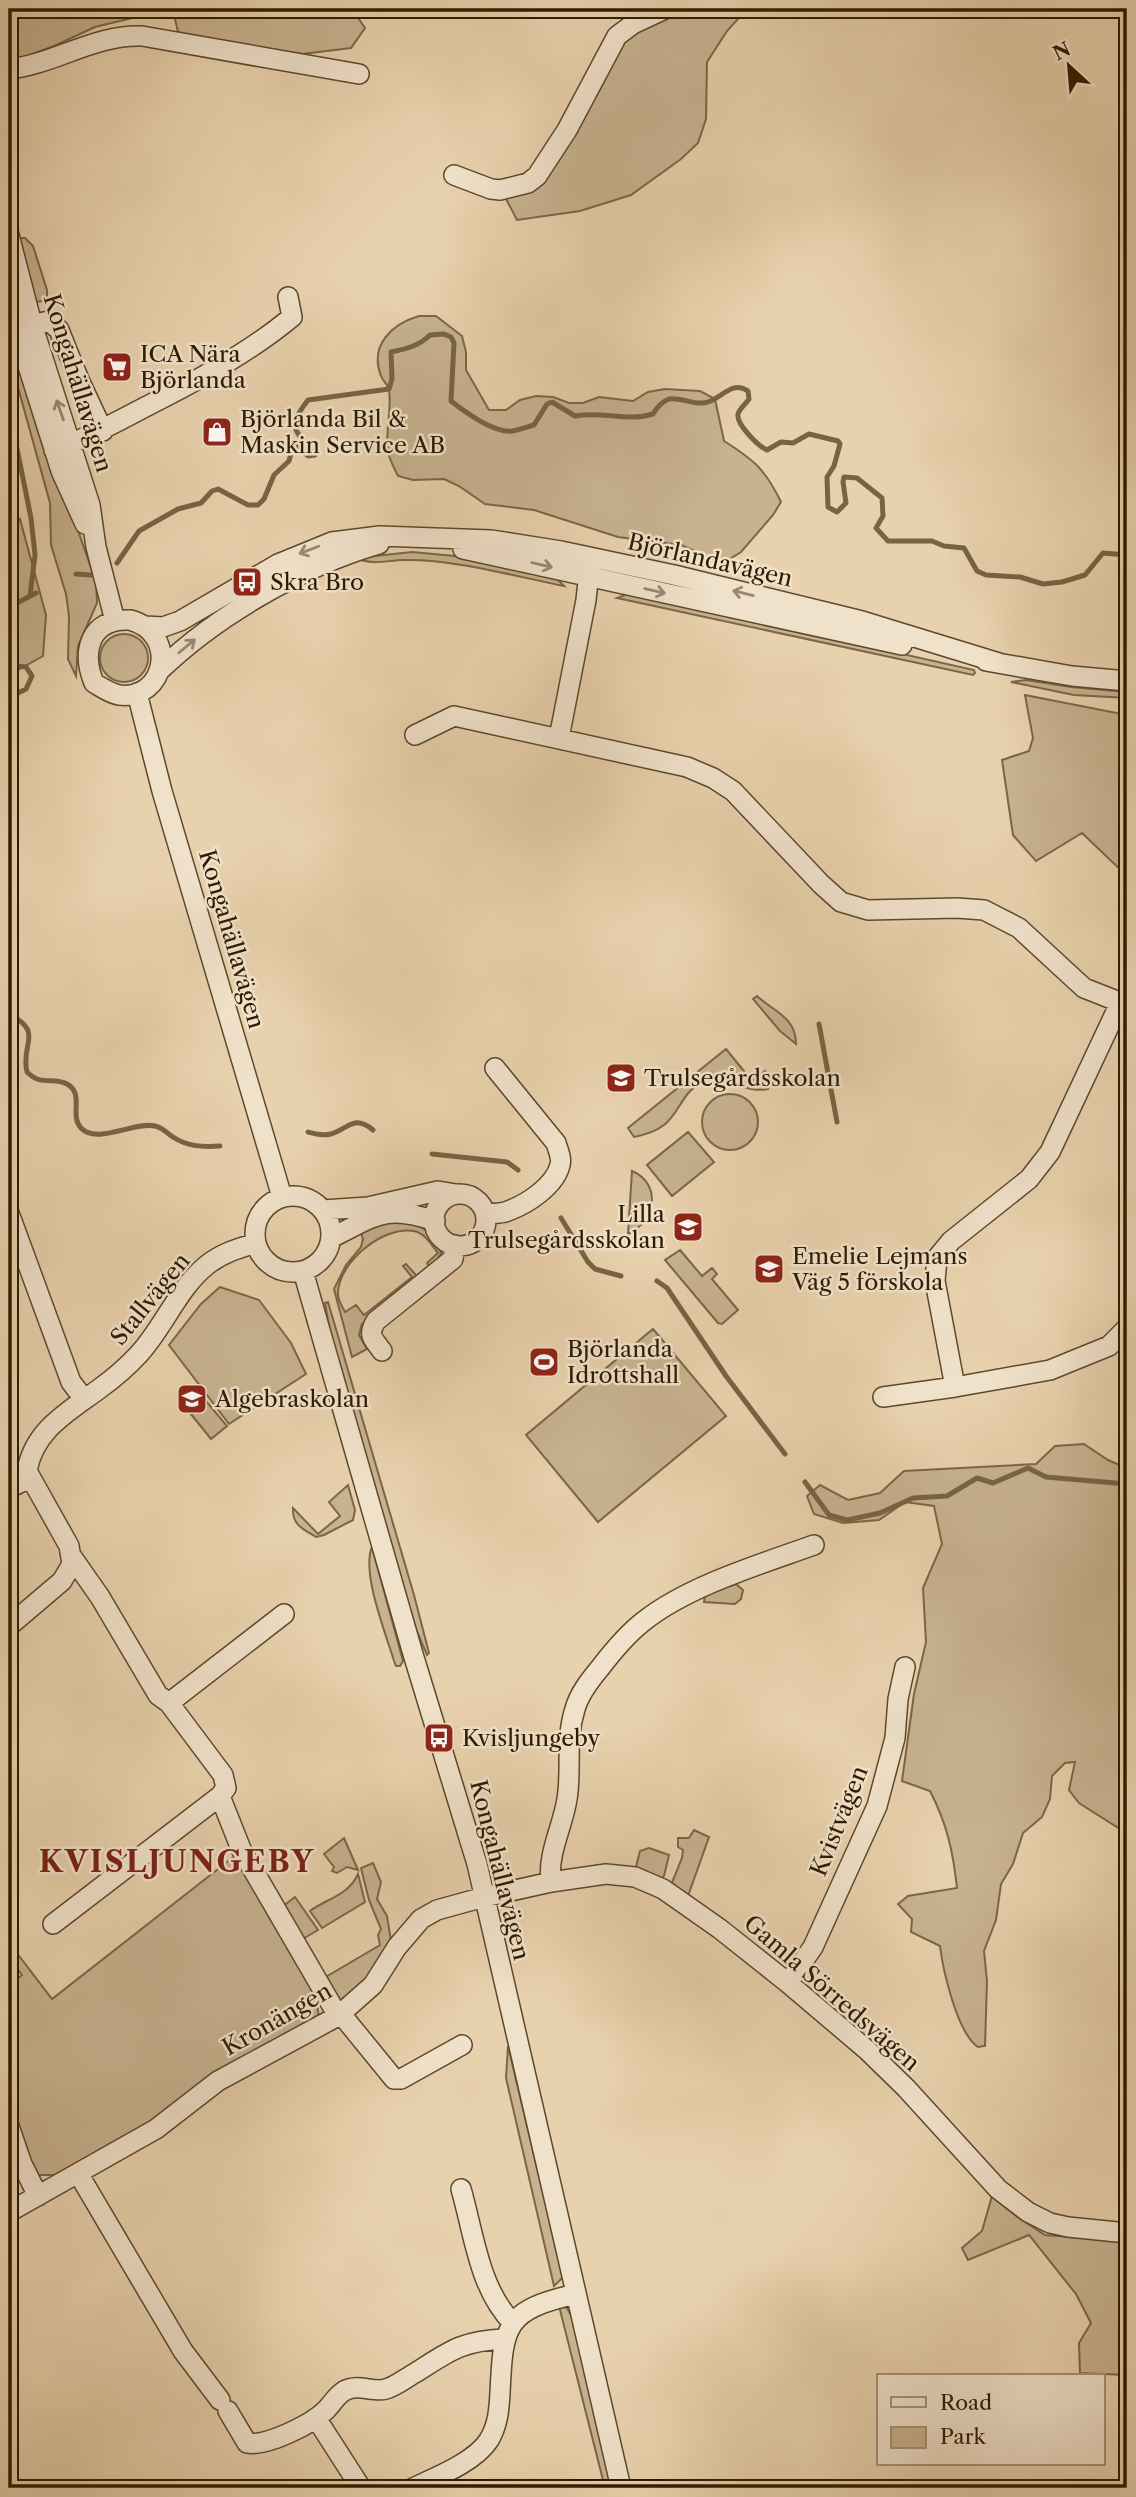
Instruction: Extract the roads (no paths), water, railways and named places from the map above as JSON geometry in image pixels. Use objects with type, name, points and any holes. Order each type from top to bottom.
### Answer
[{"type":"street","points":[[454,175],[500,190],[528,183],[537,176],[567,130],[617,36],[633,24],[664,9]]},
{"type":"street","points":[[9,69],[125,35],[359,74]]},
{"type":"street","name":"Kongahällavägen","points":[[9,235],[14,279],[24,326],[63,447],[90,505],[96,547],[115,621]]},
{"type":"street","points":[[63,447],[103,431],[198,379],[272,334],[292,317],[288,297]]},
{"type":"street","name":"Kongahällavägen","points":[[9,306],[24,326]]},
{"type":"street","points":[[24,326],[49,321],[59,330],[103,431]]},
{"type":"street","name":"Björlandavägen","points":[[145,626],[163,627],[180,621],[305,551],[360,537],[402,537],[523,560],[590,567],[873,639],[1072,676],[1127,681]]},
{"type":"street","name":"Björlandavägen","points":[[159,671],[217,623],[300,575],[333,559],[402,537]]},
{"type":"street","points":[[559,738],[590,567]]},
{"type":"street","points":[[115,621],[130,621],[145,626],[159,643],[162,657],[159,671],[146,688],[127,695],[107,691],[94,683],[86,659],[92,639],[98,631],[115,621]]},
{"type":"street","name":"Kongahällavägen","points":[[137,693],[162,791],[282,1197]]},
{"type":"street","points":[[415,735],[454,716],[687,767],[713,778],[733,791],[841,902],[868,910],[985,910],[1019,928],[1084,988],[1123,1004],[1050,1152],[1029,1179],[951,1241],[937,1258],[935,1281],[956,1387]]},
{"type":"street","points":[[486,1214],[506,1212],[534,1196],[552,1182],[561,1158],[556,1143],[495,1068]]},
{"type":"street","points":[[323,1210],[368,1207],[438,1191],[456,1194],[473,1197],[481,1204],[486,1214],[485,1227],[479,1238],[468,1245],[455,1245],[440,1236],[435,1221],[440,1203],[456,1194]]},
{"type":"street","points":[[282,1197],[304,1198],[323,1210],[331,1228],[331,1238],[322,1259],[303,1271],[285,1271],[277,1269],[264,1258],[256,1243],[256,1227],[268,1205],[282,1197]]},
{"type":"street","points":[[331,1238],[369,1219],[394,1211],[435,1221]]},
{"type":"street","points":[[9,1213],[71,1382],[84,1399]]},
{"type":"street","name":"Stallvägen","points":[[30,1478],[27,1471],[29,1461],[41,1436],[141,1352],[205,1267],[226,1253],[256,1243]]},
{"type":"street","points":[[382,1351],[372,1338],[371,1330],[376,1321],[453,1259],[455,1245]]},
{"type":"street","name":"Kongahällavägen","points":[[303,1271],[477,1864],[621,2488]]},
{"type":"street","points":[[883,1397],[1050,1370],[1109,1346],[1127,1328]]},
{"type":"street","points":[[9,1488],[30,1478],[69,1546],[72,1557],[72,1564],[62,1581],[9,1626]]},
{"type":"street","points":[[551,1882],[550,1865],[567,1798],[571,1721],[576,1704],[590,1681],[629,1634],[665,1606],[703,1587],[814,1545]]},
{"type":"street","points":[[53,1924],[220,1796],[226,1788],[223,1775],[169,1703],[158,1695],[100,1597],[72,1557]]},
{"type":"street","points":[[169,1703],[284,1614]]},
{"type":"street","name":"Kvistvägen","points":[[788,1983],[813,1948],[877,1805],[895,1738],[898,1699],[905,1667]]},
{"type":"street","points":[[220,1796],[241,1849],[280,1918],[340,2015],[394,2079],[401,2079],[462,2045]]},
{"type":"street","name":"Gamla Sörredsvägen","points":[[484,1896],[606,1874],[624,1875],[646,1881],[683,1901],[788,1983],[867,2050],[998,2189],[1028,2212],[1050,2223],[1068,2227],[1127,2233]]},
{"type":"street","name":"Kronängen","points":[[9,2212],[156,2129],[218,2081],[340,2015],[373,1985],[397,1947],[421,1919],[437,1910],[484,1896]]},
{"type":"street","points":[[9,2126],[22,2164],[38,2196]]},
{"type":"street","points":[[78,2173],[144,2289],[247,2443],[253,2444],[292,2431],[316,2418],[346,2389],[357,2386],[384,2390],[460,2345],[509,2331],[535,2305],[576,2294]]},
{"type":"street","points":[[413,2488],[464,2463],[488,2442],[499,2416],[509,2331],[487,2283],[461,2189]]},
{"type":"street","points":[[316,2418],[361,2488]]},
{"type":"waterway","points":[[117,563],[139,531],[178,509],[201,503],[212,491],[218,489],[248,505],[258,505],[264,499],[274,475],[289,461],[296,445],[308,456],[315,455],[298,434],[295,424],[308,400],[389,389],[392,379],[391,352],[417,344],[430,335],[444,334],[451,337],[454,343],[451,401],[496,429],[512,431],[534,425],[547,404],[552,402],[575,416],[634,417],[653,414],[669,399],[703,403],[730,389],[742,388],[748,391],[749,399],[738,414],[740,423],[748,434],[767,450],[781,442],[793,443],[809,434],[838,441],[840,444],[834,466],[827,477],[828,507],[837,512],[846,503],[844,477],[857,478],[882,498],[883,516],[876,528],[888,541],[932,541],[944,546],[964,548],[977,571],[986,575],[1020,577],[1043,584],[1085,575],[1103,553],[1127,555]]},
{"type":"waterway","points":[[9,409],[31,518],[35,555],[30,596]]},
{"type":"waterway","points":[[76,574],[91,575]]},
{"type":"waterway","points":[[9,607],[36,593]]},
{"type":"waterway","points":[[9,665],[26,667],[32,676],[26,689],[14,695],[9,694]]},
{"type":"waterway","points":[[9,1014],[20,1021],[29,1033],[27,1072],[38,1079],[62,1082],[72,1088],[75,1093],[78,1123],[88,1133],[106,1134],[147,1125],[160,1128],[190,1145],[220,1146]]},
{"type":"waterway","points":[[819,1024],[837,1122]]},
{"type":"waterway","points":[[308,1132],[328,1135],[356,1123],[373,1130]]},
{"type":"waterway","points":[[432,1154],[507,1162],[518,1170]]},
{"type":"waterway","points":[[561,1218],[595,1269],[621,1276]]},
{"type":"waterway","points":[[657,1281],[667,1288],[726,1376],[785,1454]]},
{"type":"waterway","points":[[805,1482],[829,1515],[847,1520],[880,1513],[913,1498],[947,1496],[977,1478],[993,1483],[1028,1468],[1046,1477],[1127,1484]]},
{"type":"place","name":"ICA Nära Björlanda","points":[[117,367]]},
{"type":"place","name":"Björlanda Bil & Maskin Service AB","points":[[217,432]]},
{"type":"place","name":"Skra Bro","points":[[247,582]]},
{"type":"place","name":"Trulsegårdsskolan","points":[[621,1078]]},
{"type":"place","name":"Lilla Trulsegårdsskolan","points":[[688,1227]]},
{"type":"place","name":"Emelie Lejmans Väg 5 förskola","points":[[769,1269]]},
{"type":"place","name":"Björlanda Idrottshall","points":[[544,1362]]},
{"type":"place","name":"Algebraskolan","points":[[192,1399]]},
{"type":"place","name":"Kvisljungeby","points":[[439,1738]]},
{"type":"district","name":"KVISLJUNGEBY","points":[[177,1861]]}]
